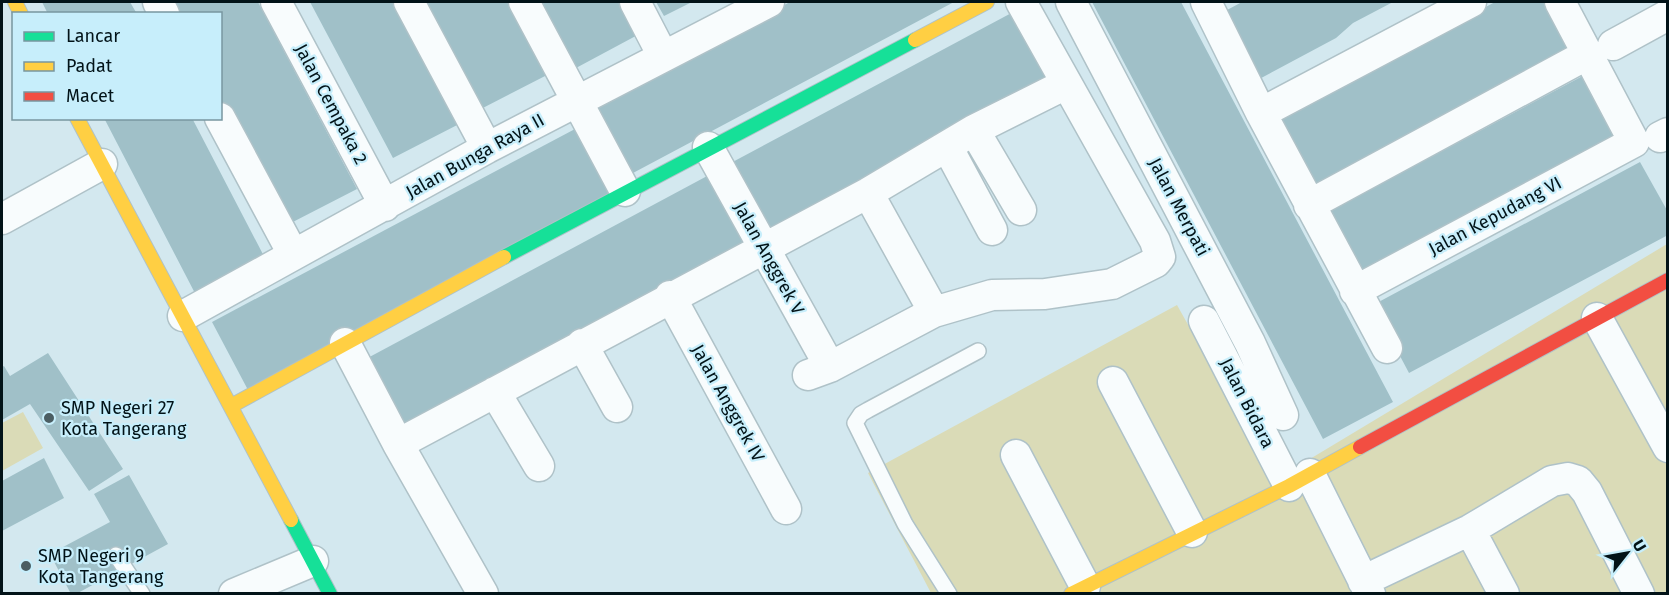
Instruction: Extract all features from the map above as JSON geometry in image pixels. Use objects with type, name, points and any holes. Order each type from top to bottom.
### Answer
[{"type":"street","name":"Jalan Cempaka 2","points":[[276,2],[393,202]]},
{"type":"street","name":"Jalan Cempaka 2","points":[[295,2],[393,202]]},
{"type":"street","points":[[409,2],[487,148]]},
{"type":"street","points":[[524,2],[625,191]]},
{"type":"street","points":[[635,2],[663,56]]},
{"type":"street","points":[[231,406],[625,191],[987,2]]},
{"type":"street","points":[[868,193],[934,312],[992,295],[1045,294],[1112,284],[1156,262],[1160,257],[1155,242],[1022,2]]},
{"type":"street","name":"Jalan Merpati","points":[[1071,2],[1250,343],[1283,415]]},
{"type":"street","points":[[1206,2],[1309,205],[1388,348]]},
{"type":"street","points":[[1257,105],[1426,2]]},
{"type":"street","points":[[1257,105],[1471,2]]},
{"type":"street","points":[[1560,2],[1601,50],[1654,137]]},
{"type":"street","name":"Jalan Bunga Raya II","points":[[183,316],[487,148],[763,3]]},
{"type":"street","points":[[1309,205],[1668,15]]},
{"type":"street","points":[[398,444],[670,296],[868,193],[948,148],[974,130],[1066,84]]},
{"type":"street","points":[[78,120],[330,594]]},
{"type":"street","points":[[221,120],[293,254]]},
{"type":"street","points":[[974,130],[1021,210]]},
{"type":"street","name":"Jalan Kepudang VI","points":[[1355,291],[1654,137]]},
{"type":"street","name":"Jalan Anggrek V","points":[[708,147],[762,248],[819,371],[934,312]]},
{"type":"street","points":[[948,148],[992,230]]},
{"type":"street","points":[[2,219],[102,164]]},
{"type":"street","points":[[1016,455],[1078,590],[1300,480],[1668,280]]},
{"type":"street","name":"Jalan Anggrek IV","points":[[670,296],[786,509]]},
{"type":"street","points":[[1597,318],[1668,447]]},
{"type":"street","name":"Jalan Bidara","points":[[1204,321],[1367,587]]},
{"type":"street","points":[[345,343],[398,444],[483,594]]},
{"type":"street","points":[[582,344],[617,408]]},
{"type":"street","points":[[1113,382],[1192,532]]},
{"type":"street","points":[[495,392],[539,466]]},
{"type":"street","points":[[1367,587],[1552,481],[1568,478],[1578,481],[1587,492],[1639,594]]},
{"type":"street","points":[[1470,530],[1504,594]]},
{"type":"street","points":[[234,594],[313,561]]},
{"type":"lane","points":[[949,594],[905,524],[855,423],[861,414],[978,351]]},
{"type":"lane","points":[[116,555],[142,594]]},
{"type":"green space","points":[[1667,244],[1667,593],[931,593],[868,473],[1177,305],[1275,480]]},
{"type":"green space","points":[[23,412],[43,448],[2,471],[2,423]]},
{"type":"building","points":[[42,2],[130,2],[136,12],[47,12]]},
{"type":"building","points":[[169,2],[258,2],[357,189],[287,225],[222,102],[222,12],[174,12]]},
{"type":"building","points":[[310,2],[399,2],[463,122],[393,158]]},
{"type":"building","points":[[419,2],[508,2],[547,75],[477,111]]},
{"type":"building","points":[[541,2],[630,2],[645,31],[576,68]]},
{"type":"building","points":[[656,2],[692,2],[664,16]]},
{"type":"building","points":[[790,2],[954,2],[633,173],[596,105]]},
{"type":"building","points":[[1092,2],[1181,2],[1393,402],[1323,439]]},
{"type":"building","points":[[1242,2],[1393,2],[1353,23],[1336,38],[1250,84],[1214,17]]},
{"type":"building","points":[[1495,2],[1556,2],[1579,44],[1312,187],[1275,119]]},
{"type":"building","points":[[1017,10],[1054,77],[764,232],[727,165]]},
{"type":"building","points":[[1592,71],[1628,139],[1361,282],[1324,214]]},
{"type":"building","points":[[105,120],[193,120],[267,262],[198,299]]},
{"type":"building","points":[[575,129],[611,196],[248,390],[212,322]]},
{"type":"building","points":[[1640,162],[1668,212],[1668,235],[1409,373],[1373,305]]},
{"type":"building","points":[[709,175],[746,243],[399,429],[362,361]]},
{"type":"building","points":[[48,353],[123,469],[89,491],[30,404],[2,420],[2,367],[4,366],[10,376]]},
{"type":"building","points":[[44,458],[64,498],[2,531],[2,481]]},
{"type":"building","points":[[129,475],[168,544],[76,594],[71,594],[50,554],[110,522],[94,494]]},
{"type":"traffic: fast","points":[[504,257],[915,40]]},
{"type":"traffic: fast","points":[[291,520],[330,594]]},
{"type":"traffic: slow","points":[[15,2],[20,12]]},
{"type":"traffic: slow","points":[[915,40],[987,2]]},
{"type":"traffic: slow","points":[[78,120],[291,520]]},
{"type":"traffic: slow","points":[[231,406],[504,257]]},
{"type":"traffic: slow","points":[[1071,594],[1289,486],[1360,447]]},
{"type":"traffic: jam","points":[[1360,447],[1668,280]]},
{"type":"place","name":"SMP Negeri 27 Kota Tangerang","points":[[49,418]]},
{"type":"place","name":"SMP Negeri 9 Kota Tangerang","points":[[26,566]]}]
